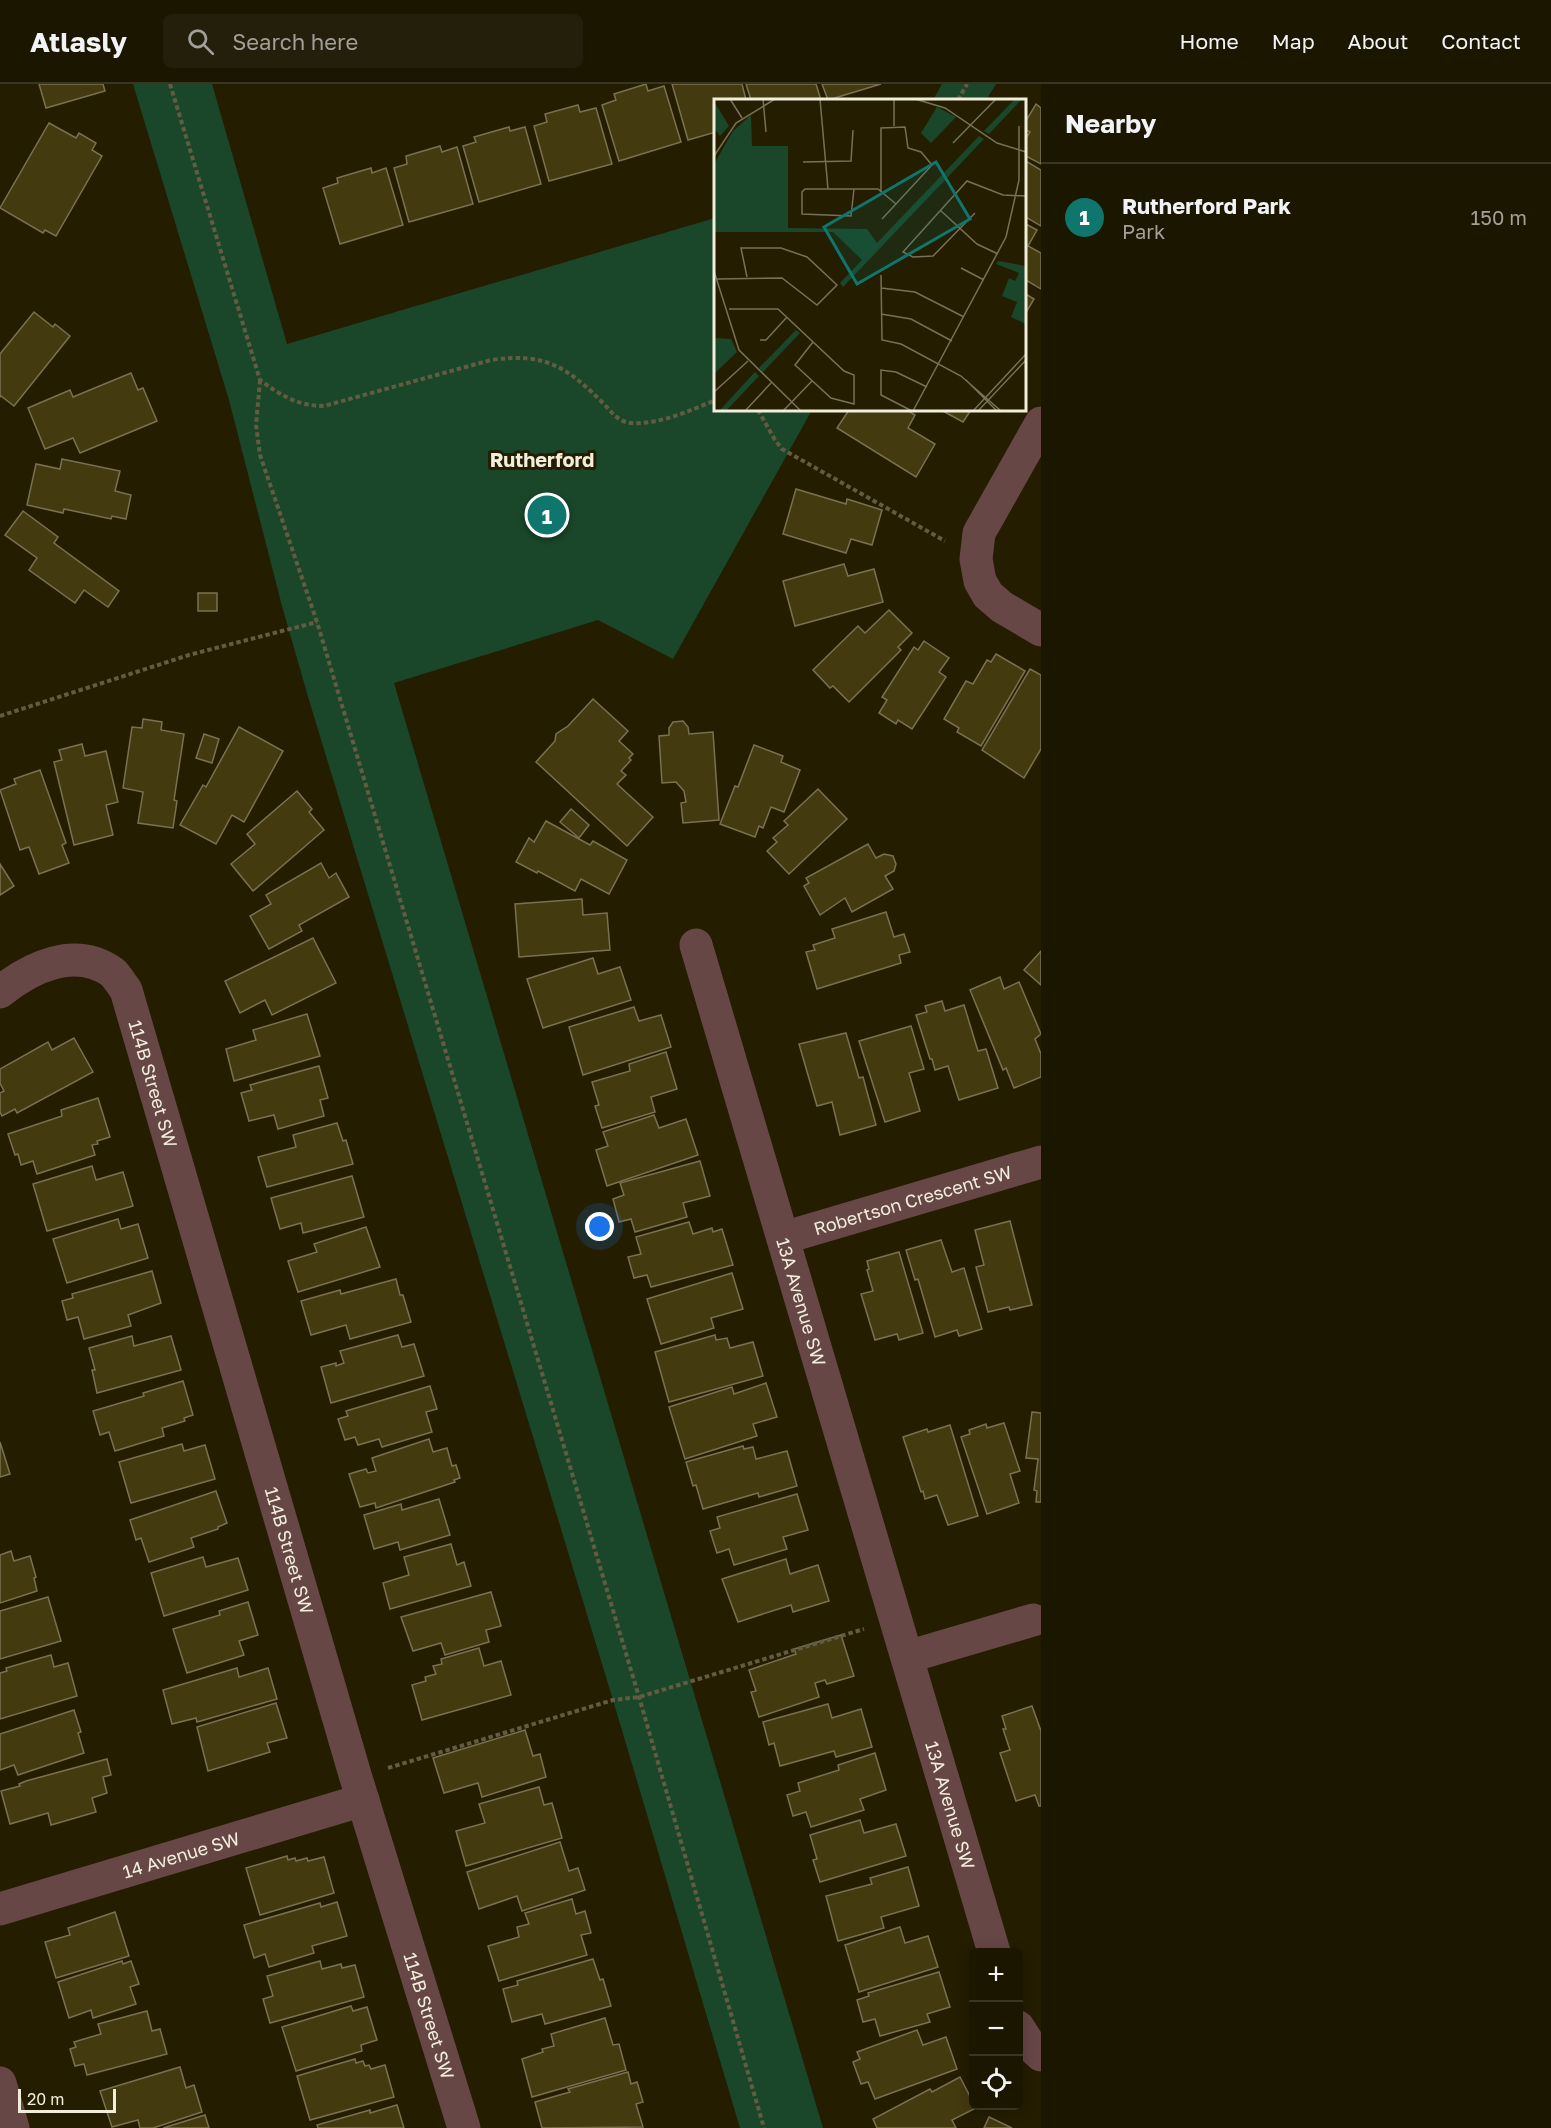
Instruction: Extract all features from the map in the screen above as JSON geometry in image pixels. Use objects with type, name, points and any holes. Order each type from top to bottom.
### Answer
[{"type":"street","points":[[1041,423],[979,533],[976,558],[980,581],[988,595],[1002,607],[1041,630]]},
{"type":"street","name":"13A Avenue SW","points":[[696,945],[993,1948]]},
{"type":"street","name":"114B Street SW","points":[[0,992],[9,984],[63,959],[93,962],[113,973],[126,990],[360,1789],[464,2128]]},
{"type":"street","name":"Robertson Crescent SW","points":[[783,1238],[1041,1162]]},
{"type":"street","points":[[907,1657],[1033,1620]]},
{"type":"street","name":"14 Avenue SW","points":[[0,1909],[360,1789]]},
{"type":"street","points":[[1023,2035],[1041,2055]]},
{"type":"street","points":[[0,2083],[13,2128]]},
{"type":"path","points":[[170,84],[260,380],[256,425],[260,455],[317,622],[639,1697],[764,2128]]},
{"type":"path","points":[[959,99],[967,84]]},
{"type":"path","points":[[260,380],[292,401],[312,406],[324,406],[491,360],[531,358],[570,373],[613,414],[629,423],[661,419],[714,401]]},
{"type":"path","points":[[759,411],[782,448],[976,558]]},
{"type":"path","points":[[0,716],[189,655],[317,622]]},
{"type":"path","points":[[360,1789],[613,1700],[639,1697],[895,1619]]},
{"type":"green space","points":[[133,84],[212,84],[287,344],[714,218],[714,411],[811,411],[673,659],[598,620],[394,683],[823,2128],[740,2128],[613,1700],[309,700],[282,606],[229,400]]},
{"type":"green space","points":[[942,84],[996,84],[987,99],[934,99]]},
{"type":"building","points":[[39,84],[103,84],[105,91],[46,108]]},
{"type":"building","points":[[646,84],[648,91],[664,86],[681,142],[619,161],[602,105],[616,100],[614,94]]},
{"type":"building","points":[[672,84],[742,84],[746,99],[714,99],[714,133],[688,140]]},
{"type":"building","points":[[746,84],[816,84],[821,99],[751,99]]},
{"type":"building","points":[[822,84],[881,84],[831,99],[828,99]]},
{"type":"building","points":[[1036,104],[1041,108],[1041,164],[1026,156],[1026,138],[1030,132],[1026,130],[1026,121]]},
{"type":"building","points":[[578,105],[580,112],[596,108],[612,164],[549,181],[534,126],[547,122],[545,114]]},
{"type":"building","points":[[49,123],[76,138],[79,133],[96,143],[92,150],[102,156],[56,236],[45,230],[43,233],[0,208]]},
{"type":"building","points":[[509,127],[510,131],[525,127],[541,184],[479,202],[463,146],[476,142],[474,137]]},
{"type":"building","points":[[440,146],[442,152],[457,147],[473,204],[409,222],[394,168],[407,164],[406,156]]},
{"type":"building","points":[[1026,161],[1041,170],[1041,226],[1026,217]]},
{"type":"building","points":[[371,168],[372,173],[386,168],[403,225],[340,244],[323,188],[338,183],[337,178]]},
{"type":"building","points":[[1026,224],[1037,230],[1028,246],[1041,253],[1041,289],[1026,280]]},
{"type":"building","points":[[1026,294],[1034,299],[1026,313]]},
{"type":"building","points":[[34,312],[53,327],[55,324],[70,336],[14,406],[0,397],[0,354]]},
{"type":"building","points":[[131,373],[138,390],[143,388],[157,421],[80,453],[73,438],[45,449],[28,408],[70,390],[73,397]]},
{"type":"building","points":[[848,411],[909,411],[915,415],[908,428],[935,444],[916,477],[837,428]]},
{"type":"building","points":[[943,411],[970,411],[963,422]]},
{"type":"building","points":[[62,459],[120,471],[115,491],[131,495],[126,519],[112,516],[111,519],[64,509],[63,513],[27,505],[36,464],[60,469]]},
{"type":"building","points":[[796,489],[846,504],[847,499],[882,510],[872,545],[851,539],[846,553],[783,534]]},
{"type":"building","points":[[23,511],[58,537],[54,543],[119,591],[108,607],[84,590],[75,603],[29,570],[37,558],[5,535]]},
{"type":"building","points":[[844,564],[848,576],[874,569],[883,602],[795,626],[783,581]]},
{"type":"building","points":[[198,593],[217,593],[217,611],[198,611]]},
{"type":"building","points":[[889,610],[912,633],[898,647],[901,650],[849,702],[833,686],[830,688],[813,670],[858,626],[865,633]]},
{"type":"building","points":[[924,641],[949,658],[939,672],[946,677],[912,729],[898,720],[896,724],[879,713],[887,700],[882,697],[914,647],[918,650]]},
{"type":"building","points":[[996,654],[1025,671],[981,746],[957,732],[959,728],[944,719],[966,681],[973,684],[987,660],[991,662]]},
{"type":"building","points":[[1030,669],[1041,675],[1041,749],[1024,778],[982,750]]},
{"type":"building","points":[[593,699],[628,731],[619,741],[633,754],[629,758],[631,760],[621,771],[626,775],[617,784],[653,817],[627,846],[536,762],[555,741],[556,734],[568,726]]},
{"type":"building","points":[[143,719],[162,722],[161,730],[184,734],[174,800],[177,801],[173,828],[138,823],[143,792],[123,788],[132,727],[142,728]]},
{"type":"building","points":[[683,721],[688,727],[689,734],[713,732],[719,820],[683,823],[681,803],[686,802],[684,791],[676,782],[662,783],[659,736],[669,735],[669,728],[673,722]]},
{"type":"building","points":[[239,727],[283,751],[244,822],[232,815],[216,844],[180,825],[203,785],[206,787]]},
{"type":"building","points":[[204,734],[219,739],[212,763],[196,758]]},
{"type":"building","points":[[82,744],[85,756],[106,751],[118,802],[106,805],[113,835],[74,845],[54,762],[62,760],[59,750]]},
{"type":"building","points":[[754,745],[783,756],[781,762],[800,770],[784,812],[771,807],[763,828],[759,826],[755,837],[720,824],[735,786],[738,787]]},
{"type":"building","points":[[40,770],[66,843],[62,845],[69,863],[39,874],[29,847],[20,850],[0,790],[16,784],[14,779]]},
{"type":"building","points":[[818,789],[847,819],[789,874],[767,851],[777,842],[773,838],[788,825],[784,821]]},
{"type":"building","points":[[297,791],[312,809],[309,812],[324,830],[253,891],[231,864],[255,844],[247,834]]},
{"type":"building","points":[[571,809],[589,825],[579,838],[560,822]]},
{"type":"building","points":[[546,821],[590,845],[593,841],[627,860],[609,894],[581,879],[575,891],[516,862],[529,838],[534,842]]},
{"type":"building","points":[[868,844],[876,858],[884,854],[893,856],[896,864],[894,871],[885,876],[893,889],[852,912],[845,898],[820,915],[804,886],[809,883],[806,878]]},
{"type":"building","points":[[321,863],[329,878],[336,873],[349,897],[299,925],[302,931],[269,949],[250,916],[271,904],[266,895]]},
{"type":"building","points":[[0,864],[14,886],[0,895]]},
{"type":"building","points":[[582,899],[583,915],[607,913],[610,950],[519,957],[515,904]]},
{"type":"building","points":[[886,912],[894,937],[904,934],[910,952],[899,955],[901,963],[817,989],[806,952],[815,950],[813,945],[835,938],[832,929]]},
{"type":"building","points":[[313,938],[336,983],[272,1015],[265,1000],[240,1013],[225,981]]},
{"type":"building","points":[[1041,951],[1041,985],[1024,970]]},
{"type":"building","points":[[593,958],[598,974],[620,967],[631,1000],[543,1028],[527,979]]},
{"type":"building","points":[[1000,977],[1004,989],[1019,982],[1041,1034],[1035,1039],[1041,1054],[1041,1077],[1014,1088],[1006,1068],[1003,1070],[970,990]]},
{"type":"building","points":[[942,1001],[945,1011],[964,1005],[978,1051],[986,1049],[998,1088],[959,1100],[948,1066],[935,1070],[916,1015],[927,1012],[925,1006]]},
{"type":"building","points":[[634,1007],[639,1021],[661,1015],[671,1047],[583,1075],[569,1027]]},
{"type":"building","points":[[307,1014],[320,1056],[234,1081],[226,1049],[256,1040],[253,1030]]},
{"type":"building","points":[[911,1026],[924,1069],[909,1073],[920,1111],[885,1122],[859,1041]]},
{"type":"building","points":[[846,1033],[859,1078],[863,1077],[876,1125],[840,1135],[832,1102],[817,1106],[799,1044]]},
{"type":"building","points":[[74,1038],[93,1072],[17,1113],[15,1109],[2,1116],[0,1093],[4,1091],[0,1083],[0,1069],[48,1042],[52,1050]]},
{"type":"building","points":[[666,1052],[677,1089],[651,1097],[655,1112],[602,1128],[595,1106],[599,1105],[592,1082],[630,1071],[629,1064]]},
{"type":"building","points":[[319,1066],[328,1098],[320,1100],[324,1116],[278,1129],[274,1115],[249,1121],[241,1093],[252,1090],[250,1085]]},
{"type":"building","points":[[98,1098],[110,1137],[92,1145],[95,1155],[37,1174],[33,1161],[21,1165],[8,1134],[62,1116],[61,1110]]},
{"type":"building","points":[[654,1115],[659,1128],[686,1119],[698,1155],[607,1186],[596,1150],[608,1146],[603,1132]]},
{"type":"building","points":[[337,1123],[343,1141],[346,1140],[353,1164],[267,1187],[258,1157],[296,1147],[293,1135]]},
{"type":"building","points":[[700,1161],[710,1196],[683,1203],[687,1217],[635,1232],[631,1219],[619,1222],[613,1199],[624,1195],[620,1183]]},
{"type":"building","points":[[92,1166],[96,1180],[123,1172],[133,1206],[47,1231],[33,1184]]},
{"type":"building","points":[[352,1176],[364,1217],[303,1233],[301,1223],[280,1229],[271,1198]]},
{"type":"building","points":[[118,1219],[121,1229],[138,1224],[148,1258],[67,1283],[53,1239]]},
{"type":"building","points":[[1010,1221],[1032,1305],[988,1312],[976,1267],[984,1265],[975,1230]]},
{"type":"building","points":[[689,1222],[693,1234],[712,1228],[713,1232],[722,1229],[733,1265],[651,1287],[647,1275],[634,1278],[628,1257],[641,1254],[636,1237]]},
{"type":"building","points":[[366,1227],[380,1267],[298,1292],[288,1261],[317,1252],[314,1244]]},
{"type":"building","points":[[941,1240],[952,1272],[964,1268],[982,1329],[959,1336],[957,1330],[935,1337],[918,1279],[915,1280],[906,1250]]},
{"type":"building","points":[[899,1252],[923,1333],[899,1340],[897,1334],[875,1340],[861,1294],[873,1291],[867,1261]]},
{"type":"building","points":[[152,1271],[161,1303],[128,1315],[131,1326],[84,1339],[78,1317],[67,1320],[62,1301],[73,1298],[72,1294]]},
{"type":"building","points":[[732,1273],[743,1309],[711,1318],[714,1328],[661,1344],[647,1299]]},
{"type":"building","points":[[396,1279],[411,1322],[350,1339],[346,1325],[311,1335],[301,1301],[340,1290],[341,1294]]},
{"type":"building","points":[[398,1335],[402,1347],[414,1344],[424,1376],[331,1403],[321,1367],[344,1363],[340,1351]]},
{"type":"building","points":[[715,1335],[716,1340],[727,1338],[730,1348],[753,1342],[763,1376],[669,1402],[655,1352]]},
{"type":"building","points":[[132,1336],[134,1346],[171,1336],[181,1370],[97,1393],[92,1370],[95,1370],[89,1348]]},
{"type":"building","points":[[183,1381],[193,1415],[184,1418],[185,1421],[162,1428],[164,1436],[115,1451],[109,1432],[100,1435],[93,1411],[144,1396],[143,1393]]},
{"type":"building","points":[[766,1383],[777,1417],[753,1424],[757,1436],[685,1459],[669,1407],[732,1387],[734,1394]]},
{"type":"building","points":[[430,1386],[437,1409],[426,1412],[432,1432],[382,1447],[379,1439],[358,1445],[355,1437],[345,1440],[338,1419],[348,1416],[346,1411]]},
{"type":"building","points":[[1032,1412],[1041,1413],[1041,1502],[1036,1502],[1037,1491],[1034,1490],[1038,1459],[1026,1458]]},
{"type":"building","points":[[1004,1423],[1020,1471],[1010,1474],[1019,1503],[987,1514],[961,1437],[970,1434],[969,1430],[986,1424],[987,1428]]},
{"type":"building","points":[[950,1425],[978,1516],[948,1525],[937,1495],[925,1499],[923,1491],[921,1492],[903,1437],[927,1429],[928,1432]]},
{"type":"building","points":[[429,1439],[433,1452],[447,1448],[452,1466],[456,1465],[460,1478],[454,1480],[455,1482],[376,1508],[375,1503],[360,1507],[349,1474],[366,1469],[368,1473],[376,1471],[372,1458]]},
{"type":"building","points":[[0,1442],[10,1474],[0,1477]]},
{"type":"building","points":[[182,1444],[184,1451],[205,1445],[215,1479],[131,1503],[119,1462]]},
{"type":"building","points":[[743,1446],[744,1449],[753,1447],[756,1459],[787,1451],[797,1486],[759,1497],[758,1493],[703,1509],[686,1462]]},
{"type":"building","points":[[216,1491],[227,1523],[218,1529],[191,1538],[194,1547],[149,1562],[141,1538],[136,1540],[130,1520]]},
{"type":"building","points":[[797,1494],[808,1530],[783,1537],[787,1549],[734,1565],[729,1549],[717,1553],[710,1531],[720,1528],[717,1517]]},
{"type":"building","points":[[439,1499],[450,1535],[400,1550],[398,1542],[374,1549],[364,1515],[401,1504],[402,1510]]},
{"type":"building","points":[[451,1544],[457,1565],[464,1562],[471,1586],[390,1609],[383,1583],[409,1575],[404,1557]]},
{"type":"building","points":[[11,1551],[14,1561],[30,1556],[37,1591],[0,1603],[0,1555]]},
{"type":"building","points":[[203,1557],[206,1567],[238,1558],[248,1590],[164,1616],[151,1573]]},
{"type":"building","points":[[786,1559],[790,1574],[818,1565],[829,1601],[793,1612],[791,1605],[738,1622],[722,1579]]},
{"type":"building","points":[[491,1592],[501,1626],[486,1630],[489,1642],[445,1655],[441,1643],[413,1651],[401,1617]]},
{"type":"building","points":[[48,1597],[61,1641],[0,1659],[0,1611]]},
{"type":"building","points":[[248,1602],[258,1635],[239,1641],[244,1655],[187,1673],[173,1629],[220,1615],[219,1611]]},
{"type":"building","points":[[841,1635],[854,1676],[827,1684],[825,1680],[815,1683],[819,1697],[759,1717],[751,1692],[756,1691],[749,1670],[796,1654],[794,1649]]},
{"type":"building","points":[[479,1648],[484,1666],[501,1661],[511,1695],[422,1720],[412,1685],[426,1681],[425,1677],[436,1674],[433,1666],[442,1664],[441,1659]]},
{"type":"building","points":[[51,1655],[54,1667],[68,1663],[77,1696],[0,1719],[0,1673],[7,1671],[6,1668]]},
{"type":"building","points":[[237,1668],[239,1677],[268,1668],[277,1699],[197,1722],[196,1718],[172,1724],[163,1690]]},
{"type":"building","points":[[276,1703],[287,1738],[267,1743],[270,1752],[208,1771],[197,1727]]},
{"type":"building","points":[[828,1704],[832,1718],[861,1709],[872,1747],[836,1757],[834,1751],[780,1766],[774,1743],[769,1745],[763,1722]]},
{"type":"building","points":[[1032,1706],[1041,1731],[1041,1806],[1035,1795],[1016,1801],[1000,1753],[1010,1750],[1003,1729],[1006,1729],[1002,1716]]},
{"type":"building","points":[[74,1710],[81,1732],[78,1733],[84,1753],[18,1775],[14,1765],[0,1770],[0,1734]]},
{"type":"building","points":[[525,1730],[533,1756],[540,1754],[546,1777],[482,1797],[478,1783],[444,1793],[433,1758]]},
{"type":"building","points":[[875,1753],[886,1790],[860,1799],[864,1810],[811,1827],[806,1812],[793,1816],[787,1795],[800,1791],[798,1783],[839,1770],[838,1765]]},
{"type":"building","points":[[107,1759],[111,1775],[103,1777],[107,1793],[92,1798],[96,1812],[51,1825],[48,1813],[10,1824],[1,1791],[20,1786],[19,1784],[26,1781]]},
{"type":"building","points":[[539,1787],[544,1805],[552,1803],[562,1838],[466,1866],[456,1831],[485,1823],[479,1804]]},
{"type":"building","points":[[860,1820],[864,1833],[896,1824],[906,1856],[820,1882],[813,1860],[817,1859],[810,1835]]},
{"type":"building","points":[[560,1842],[569,1871],[578,1868],[585,1890],[522,1911],[517,1896],[479,1909],[467,1872]]},
{"type":"building","points":[[287,1856],[288,1860],[295,1858],[296,1861],[324,1857],[334,1893],[260,1915],[246,1868]]},
{"type":"building","points":[[908,1867],[919,1906],[881,1917],[884,1928],[838,1941],[826,1896],[872,1884],[870,1878]]},
{"type":"building","points":[[572,1899],[576,1914],[585,1911],[591,1933],[581,1935],[587,1955],[499,1981],[488,1946],[519,1937],[517,1927],[529,1924],[525,1913]]},
{"type":"building","points":[[337,1902],[347,1936],[312,1946],[314,1953],[269,1967],[265,1954],[254,1958],[244,1925],[320,1903],[321,1907]]},
{"type":"building","points":[[115,1912],[129,1956],[56,1978],[45,1942],[70,1935],[68,1928]]},
{"type":"building","points":[[900,1927],[905,1943],[928,1936],[938,1967],[859,1992],[845,1945]]},
{"type":"building","points":[[593,1959],[600,1980],[603,1979],[611,2006],[545,2024],[542,2014],[512,2022],[503,1989],[518,1985],[517,1981]]},
{"type":"building","points":[[122,1961],[123,1964],[131,1961],[139,1984],[130,1987],[136,2004],[93,2018],[91,2010],[69,2018],[58,1982]]},
{"type":"building","points":[[320,1961],[322,1969],[341,1964],[342,1968],[355,1965],[364,1997],[270,2023],[263,1999],[273,1996],[267,1976]]},
{"type":"building","points":[[939,1972],[950,2007],[927,2014],[930,2022],[880,2036],[875,2019],[863,2022],[857,2000],[869,1996],[868,1993]]},
{"type":"building","points":[[351,2006],[353,2011],[367,2007],[377,2040],[361,2045],[362,2051],[296,2071],[282,2027]]},
{"type":"building","points":[[147,2011],[152,2031],[160,2029],[167,2054],[87,2075],[84,2064],[75,2066],[70,2049],[76,2047],[74,2042],[101,2034],[98,2024]]},
{"type":"building","points":[[605,2018],[613,2045],[619,2044],[626,2070],[532,2097],[522,2059],[554,2046],[551,2034]]},
{"type":"building","points":[[917,2030],[923,2045],[946,2037],[957,2069],[875,2099],[868,2082],[861,2084],[853,2062],[860,2059],[857,2052]]},
{"type":"building","points":[[355,2059],[356,2063],[363,2061],[365,2066],[369,2065],[371,2069],[385,2065],[394,2097],[310,2120],[297,2076]]},
{"type":"building","points":[[180,2067],[186,2088],[194,2085],[202,2112],[153,2128],[140,2128],[138,2120],[112,2127],[100,2091]]},
{"type":"building","points":[[628,2072],[631,2084],[637,2082],[643,2102],[636,2104],[643,2127],[542,2128],[535,2102],[570,2092],[568,2089]]},
{"type":"building","points":[[960,2077],[969,2094],[969,2110],[972,2110],[952,2120],[956,2128],[877,2128],[873,2119],[930,2089],[932,2092]]},
{"type":"building","points":[[397,2105],[404,2128],[318,2128],[317,2125],[370,2110],[370,2113]]},
{"type":"building","points":[[205,2115],[209,2128],[163,2128]]},
{"type":"building","points":[[989,2117],[1012,2128],[984,2128]]},
{"type":"place","name":"Rutherford Park","points":[[547,515]]},
{"type":"district","name":"Rutherford","points":[[542,459]]}]
